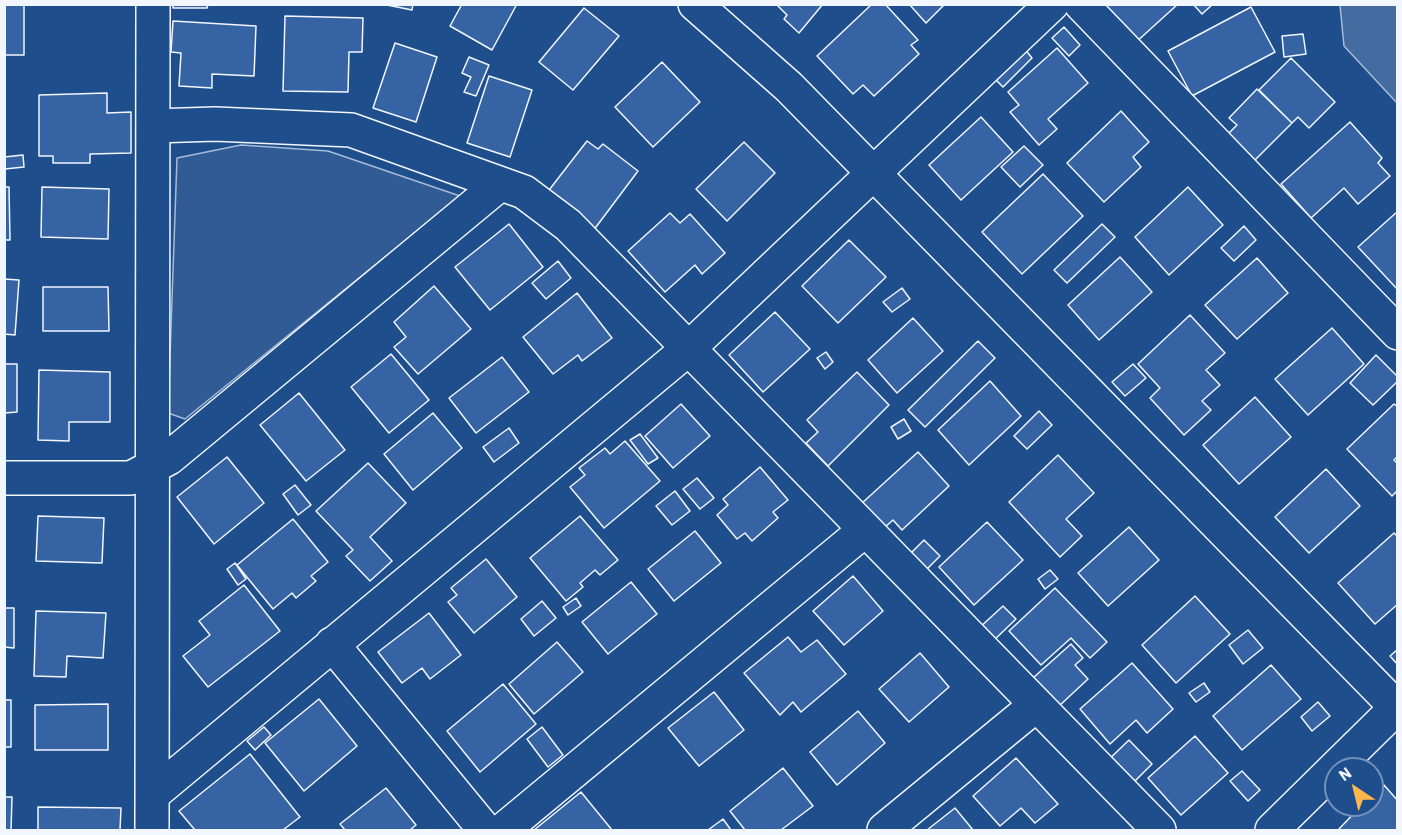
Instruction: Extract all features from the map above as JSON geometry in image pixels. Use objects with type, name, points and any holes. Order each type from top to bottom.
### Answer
[{"type":"street","points":[[152,831],[153,4]]},
{"type":"street","points":[[694,4],[789,87],[1397,707],[1272,831]]},
{"type":"street","points":[[152,795],[688,349],[1052,4]]},
{"type":"street","points":[[1081,4],[1398,333]]},
{"type":"street","points":[[153,126],[215,124],[351,130],[524,192],[568,225],[1159,831]]},
{"type":"street","points":[[4,478],[131,478],[170,458],[500,184]]},
{"type":"street","points":[[503,831],[865,530]]},
{"type":"street","points":[[332,644],[485,831]]},
{"type":"street","points":[[884,831],[1036,705]]},
{"type":"shaded area","points":[[1340,5],[1397,5],[1397,103],[1344,46]]},
{"type":"shaded area","points":[[241,145],[328,151],[460,196],[185,419],[168,413],[177,158]]},
{"type":"building","points":[[4,4],[24,4],[24,55],[4,55]]},
{"type":"building","points":[[173,4],[208,4],[207,8],[173,8]]},
{"type":"building","points":[[382,4],[413,4],[412,10]]},
{"type":"building","points":[[462,4],[517,4],[492,50],[450,26]]},
{"type":"building","points":[[776,4],[823,4],[799,33],[784,19],[787,15]]},
{"type":"building","points":[[872,4],[885,4],[918,40],[911,45],[919,54],[874,96],[863,85],[853,94],[817,56]]},
{"type":"building","points":[[909,4],[945,4],[926,23]]},
{"type":"building","points":[[1098,4],[1178,4],[1134,44]]},
{"type":"building","points":[[1193,4],[1213,4],[1202,14]]},
{"type":"building","points":[[1251,7],[1275,52],[1192,96],[1168,51]]},
{"type":"building","points":[[584,8],[619,36],[573,90],[539,62]]},
{"type":"building","points":[[285,16],[363,18],[362,52],[349,52],[348,92],[283,91]]},
{"type":"building","points":[[173,21],[256,26],[254,76],[212,74],[212,88],[179,86],[181,53],[171,52]]},
{"type":"building","points":[[1064,27],[1080,45],[1069,56],[1052,38]]},
{"type":"building","points":[[1303,34],[1306,54],[1284,57],[1282,36]]},
{"type":"building","points":[[395,43],[437,57],[416,122],[373,108]]},
{"type":"building","points":[[1024,48],[1032,58],[1003,87],[994,78]]},
{"type":"building","points":[[1057,48],[1088,83],[1048,119],[1057,129],[1039,145],[1010,112],[1019,105],[1008,92]]},
{"type":"building","points":[[469,57],[489,65],[476,96],[464,92],[471,77],[462,73]]},
{"type":"building","points":[[1291,58],[1335,102],[1309,128],[1298,117],[1292,123],[1259,90]]},
{"type":"building","points":[[662,62],[700,102],[653,147],[615,107]]},
{"type":"building","points":[[489,76],[532,90],[510,157],[467,143]]},
{"type":"building","points":[[1257,89],[1292,123],[1253,162],[1226,136],[1237,125],[1229,118]]},
{"type":"building","points":[[107,93],[107,113],[131,112],[131,153],[90,154],[90,163],[53,163],[53,156],[39,156],[39,95]]},
{"type":"building","points":[[1121,111],[1149,142],[1133,157],[1141,167],[1104,202],[1067,163]]},
{"type":"building","points":[[981,117],[1013,152],[961,200],[929,165]]},
{"type":"building","points":[[1350,122],[1382,158],[1378,163],[1390,176],[1358,204],[1344,188],[1311,218],[1281,184]]},
{"type":"building","points":[[587,141],[598,149],[603,144],[638,171],[593,231],[546,194]]},
{"type":"building","points":[[744,142],[775,173],[727,221],[696,189]]},
{"type":"building","points":[[1024,146],[1043,165],[1020,187],[1001,167]]},
{"type":"building","points":[[23,155],[24,167],[5,169],[4,157]]},
{"type":"building","points":[[1043,174],[1083,216],[1022,274],[982,232]]},
{"type":"building","points":[[4,187],[9,187],[10,240],[4,240]]},
{"type":"building","points":[[42,187],[109,189],[108,239],[41,237]]},
{"type":"building","points":[[1188,187],[1223,225],[1169,275],[1135,237]]},
{"type":"building","points":[[1398,211],[1398,290],[1358,247]]},
{"type":"building","points":[[670,213],[680,223],[690,214],[725,253],[702,274],[695,265],[665,292],[628,251]]},
{"type":"building","points":[[509,224],[543,267],[490,310],[455,267]]},
{"type":"building","points":[[1102,224],[1115,237],[1067,283],[1054,270]]},
{"type":"building","points":[[1244,226],[1256,240],[1234,261],[1221,248]]},
{"type":"building","points":[[849,240],[886,277],[838,323],[802,286]]},
{"type":"building","points":[[1120,257],[1152,292],[1099,340],[1068,305]]},
{"type":"building","points":[[1257,258],[1288,293],[1237,339],[1205,305]]},
{"type":"building","points":[[558,261],[571,278],[546,299],[532,283]]},
{"type":"building","points":[[4,279],[19,280],[15,335],[4,334]]},
{"type":"building","points":[[434,286],[471,329],[418,374],[394,347],[406,337],[394,322]]},
{"type":"building","points":[[43,287],[108,287],[109,331],[43,331]]},
{"type":"building","points":[[902,288],[910,299],[892,312],[883,302]]},
{"type":"building","points":[[577,293],[612,338],[582,361],[578,355],[553,374],[523,337]]},
{"type":"building","points":[[775,312],[810,349],[763,392],[729,355]]},
{"type":"building","points":[[1190,315],[1225,353],[1206,370],[1220,385],[1202,401],[1211,410],[1184,435],[1150,398],[1160,388],[1138,364]]},
{"type":"building","points":[[913,318],[943,351],[897,393],[868,360]]},
{"type":"building","points":[[1332,328],[1364,364],[1308,415],[1275,379]]},
{"type":"building","points":[[978,341],[995,358],[925,427],[908,410]]},
{"type":"building","points":[[826,352],[833,362],[825,369],[817,358]]},
{"type":"building","points":[[391,354],[429,400],[389,433],[351,387]]},
{"type":"building","points":[[1376,355],[1398,377],[1398,381],[1373,405],[1350,383]]},
{"type":"building","points":[[502,357],[529,392],[476,433],[449,398]]},
{"type":"building","points":[[4,364],[17,364],[17,412],[4,413]]},
{"type":"building","points":[[1133,364],[1146,378],[1125,396],[1112,382]]},
{"type":"building","points":[[39,370],[110,372],[110,422],[69,422],[69,441],[38,440]]},
{"type":"building","points":[[857,372],[889,405],[828,466],[806,443],[818,432],[807,420]]},
{"type":"building","points":[[990,381],[1021,416],[969,465],[938,430]]},
{"type":"building","points":[[299,393],[345,450],[306,481],[260,425]]},
{"type":"building","points":[[1255,397],[1291,437],[1239,484],[1203,445]]},
{"type":"building","points":[[681,404],[710,436],[673,468],[645,436]]},
{"type":"building","points":[[1394,404],[1398,407],[1398,456],[1394,460],[1398,464],[1398,490],[1392,496],[1347,449]]},
{"type":"building","points":[[1039,411],[1052,425],[1027,449],[1014,436]]},
{"type":"building","points":[[433,413],[462,448],[413,490],[384,454]]},
{"type":"building","points":[[904,419],[911,431],[898,439],[891,427]]},
{"type":"building","points":[[509,428],[519,443],[494,462],[483,447]]},
{"type":"building","points":[[640,434],[658,458],[648,464],[630,440]]},
{"type":"building","points":[[625,441],[660,481],[604,528],[570,487],[585,475],[579,468],[605,448],[610,454]]},
{"type":"building","points":[[918,452],[949,486],[902,530],[893,520],[884,528],[861,504]]},
{"type":"building","points":[[1058,455],[1094,493],[1066,519],[1082,536],[1060,557],[1009,502]]},
{"type":"building","points":[[227,457],[264,503],[214,544],[177,497]]},
{"type":"building","points":[[368,463],[406,503],[370,537],[392,561],[370,581],[346,556],[353,550],[316,511]]},
{"type":"building","points":[[760,467],[788,500],[773,512],[778,518],[752,541],[745,533],[737,539],[717,515],[728,505],[723,499]]},
{"type":"building","points":[[1326,469],[1360,506],[1309,553],[1275,517]]},
{"type":"building","points":[[697,478],[714,498],[700,509],[683,489]]},
{"type":"building","points":[[295,485],[311,505],[298,515],[283,494]]},
{"type":"building","points":[[675,491],[690,511],[672,525],[656,506]]},
{"type":"building","points":[[38,516],[104,518],[102,563],[36,561]]},
{"type":"building","points":[[580,516],[618,560],[600,575],[595,570],[580,583],[583,587],[566,601],[530,558]]},
{"type":"building","points":[[293,519],[328,562],[311,576],[316,581],[296,598],[292,593],[273,609],[237,565]]},
{"type":"building","points":[[987,522],[1023,560],[974,605],[939,567]]},
{"type":"building","points":[[1129,527],[1159,560],[1108,606],[1078,573]]},
{"type":"building","points":[[695,531],[721,563],[674,601],[648,569]]},
{"type":"building","points":[[1394,533],[1398,537],[1398,604],[1375,624],[1338,583]]},
{"type":"building","points":[[924,540],[940,556],[916,580],[900,564]]},
{"type":"building","points":[[486,559],[517,597],[474,633],[448,602],[457,595],[451,588]]},
{"type":"building","points":[[235,563],[246,579],[238,585],[227,569]]},
{"type":"building","points":[[1050,570],[1058,579],[1045,589],[1038,579]]},
{"type":"building","points":[[853,576],[883,611],[844,645],[813,611]]},
{"type":"building","points":[[631,582],[657,614],[608,654],[582,622]]},
{"type":"building","points":[[244,585],[280,631],[208,687],[183,656],[210,635],[199,621]]},
{"type":"building","points":[[1055,588],[1107,642],[1090,658],[1071,638],[1041,665],[1009,631]]},
{"type":"building","points":[[1195,596],[1230,634],[1176,683],[1142,645]]},
{"type":"building","points":[[576,598],[581,606],[568,615],[563,607]]},
{"type":"building","points":[[542,601],[556,618],[534,636],[521,619]]},
{"type":"building","points":[[1003,606],[1016,619],[991,643],[978,629]]},
{"type":"building","points":[[4,608],[14,608],[14,648],[4,647]]},
{"type":"building","points":[[36,611],[106,613],[103,658],[67,656],[66,677],[34,676]]},
{"type":"building","points":[[429,613],[461,655],[430,679],[422,668],[402,683],[378,652]]},
{"type":"building","points":[[1248,630],[1263,648],[1243,664],[1229,645]]},
{"type":"building","points":[[788,637],[801,652],[817,640],[846,674],[801,712],[793,702],[780,715],[744,673]]},
{"type":"building","points":[[557,642],[583,672],[534,714],[509,684]]},
{"type":"building","points":[[1071,644],[1083,658],[1075,665],[1088,679],[1058,707],[1033,678]]},
{"type":"building","points":[[1398,649],[1398,665],[1390,656]]},
{"type":"building","points":[[920,653],[949,687],[909,722],[879,689]]},
{"type":"building","points":[[1132,663],[1173,709],[1147,733],[1136,720],[1110,744],[1080,709]]},
{"type":"building","points":[[1271,665],[1301,699],[1242,750],[1213,716]]},
{"type":"building","points":[[1204,683],[1210,692],[1196,702],[1189,693]]},
{"type":"building","points":[[503,684],[536,724],[480,772],[447,731]]},
{"type":"building","points":[[714,692],[744,730],[699,766],[668,728]]},
{"type":"building","points":[[319,699],[357,746],[304,791],[265,743]]},
{"type":"building","points":[[4,700],[11,700],[11,747],[4,747]]},
{"type":"building","points":[[1318,702],[1330,716],[1312,731],[1301,717]]},
{"type":"building","points":[[108,704],[108,750],[35,750],[35,705]]},
{"type":"building","points":[[858,711],[885,743],[837,785],[810,752]]},
{"type":"building","points":[[264,727],[271,735],[255,750],[247,741]]},
{"type":"building","points":[[542,727],[563,755],[548,767],[527,739]]},
{"type":"building","points":[[1195,736],[1228,773],[1181,815],[1148,778]]},
{"type":"building","points":[[1129,740],[1152,764],[1124,792],[1101,767]]},
{"type":"building","points":[[250,754],[300,817],[283,830],[195,830],[179,811]]},
{"type":"building","points":[[1016,758],[1058,804],[1035,823],[1021,808],[1000,826],[973,796]]},
{"type":"building","points":[[783,768],[813,806],[781,830],[745,830],[730,811]]},
{"type":"building","points":[[1242,771],[1260,790],[1248,801],[1230,781]]},
{"type":"building","points":[[1384,785],[1398,801],[1398,830],[1338,830],[1350,817],[1384,817]]},
{"type":"building","points":[[386,788],[416,825],[410,830],[345,830],[340,824]]},
{"type":"building","points":[[581,792],[612,830],[534,830]]},
{"type":"building","points":[[4,797],[12,797],[11,830],[4,830]]},
{"type":"building","points":[[38,807],[121,808],[120,830],[38,830]]},
{"type":"building","points":[[955,808],[973,830],[927,830]]},
{"type":"building","points":[[723,819],[731,830],[708,830]]}]
